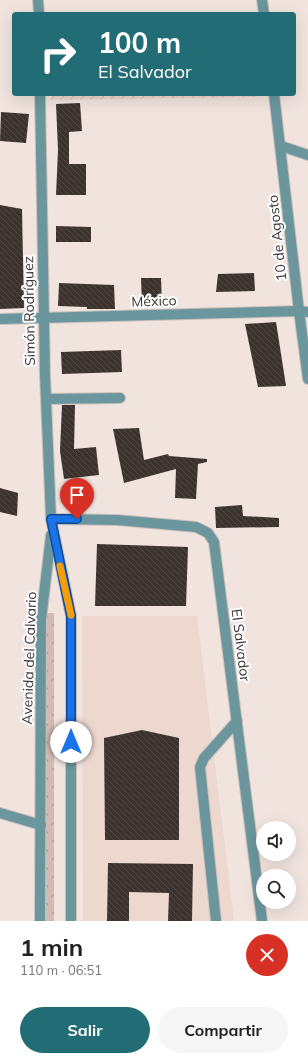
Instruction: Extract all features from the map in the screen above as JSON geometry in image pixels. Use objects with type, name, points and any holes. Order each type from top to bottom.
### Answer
[{"type":"street","points":[[38,0],[39,12]]},
{"type":"street","points":[[262,0],[264,12]]},
{"type":"street","name":"Simón Rodríguez","points":[[40,96],[46,399],[51,523]]},
{"type":"street","name":"10 de Agosto","points":[[274,96],[303,312],[308,379]]},
{"type":"street","points":[[281,146],[308,155]]},
{"type":"street","name":"México","points":[[0,319],[303,312]]},
{"type":"street","points":[[46,399],[120,398]]},
{"type":"street","name":"El Salvador","points":[[51,523],[117,520],[196,527],[208,533],[214,542],[262,921]]},
{"type":"street","points":[[51,523],[71,616],[71,921]]},
{"type":"street","name":"Avenida del Calvario","points":[[40,921],[41,620],[51,523]]},
{"type":"street","points":[[216,921],[200,767],[204,758],[237,721]]},
{"type":"street","points":[[0,813],[41,825]]},
{"type":"shaded area","points":[[51,96],[257,96],[257,97],[51,100]]},
{"type":"shaded area","points":[[82,616],[197,616],[234,921],[83,921]]},
{"type":"green space","points":[[45,613],[54,613],[54,921],[45,921]]},
{"type":"building","points":[[80,103],[82,131],[69,132],[69,164],[86,164],[86,195],[56,195],[58,150],[56,104]]},
{"type":"building","points":[[1,112],[29,114],[26,143],[0,141]]},
{"type":"building","points":[[0,205],[22,209],[24,308],[0,309]]},
{"type":"building","points":[[56,226],[91,227],[91,242],[56,242]]},
{"type":"building","points":[[254,273],[255,291],[216,292],[218,274]]},
{"type":"building","points":[[141,278],[161,278],[162,306],[142,306]]},
{"type":"building","points":[[59,283],[114,285],[115,309],[87,309],[87,307],[58,306]]},
{"type":"building","points":[[276,322],[286,386],[258,387],[245,324]]},
{"type":"building","points":[[121,350],[122,372],[62,374],[61,352]]},
{"type":"building","points":[[62,405],[75,405],[74,449],[96,447],[99,475],[64,479],[60,451]]},
{"type":"building","points":[[139,428],[144,460],[168,454],[169,456],[207,459],[207,462],[198,464],[196,499],[175,498],[176,469],[124,483],[113,429]]},
{"type":"building","points":[[0,488],[18,493],[17,516],[0,512]]},
{"type":"building","points":[[242,505],[243,516],[279,518],[279,527],[216,528],[215,507]]},
{"type":"building","points":[[97,544],[188,547],[186,606],[95,606]]},
{"type":"building","points":[[142,730],[179,738],[179,840],[105,840],[104,738]]},
{"type":"building","points":[[108,863],[193,864],[192,921],[168,921],[169,893],[129,892],[129,921],[107,921]]},
{"type":"slow traffic","points":[[60,566],[71,615]]},
{"type":"route","points":[[71,742],[71,616],[51,519],[77,519]]}]
